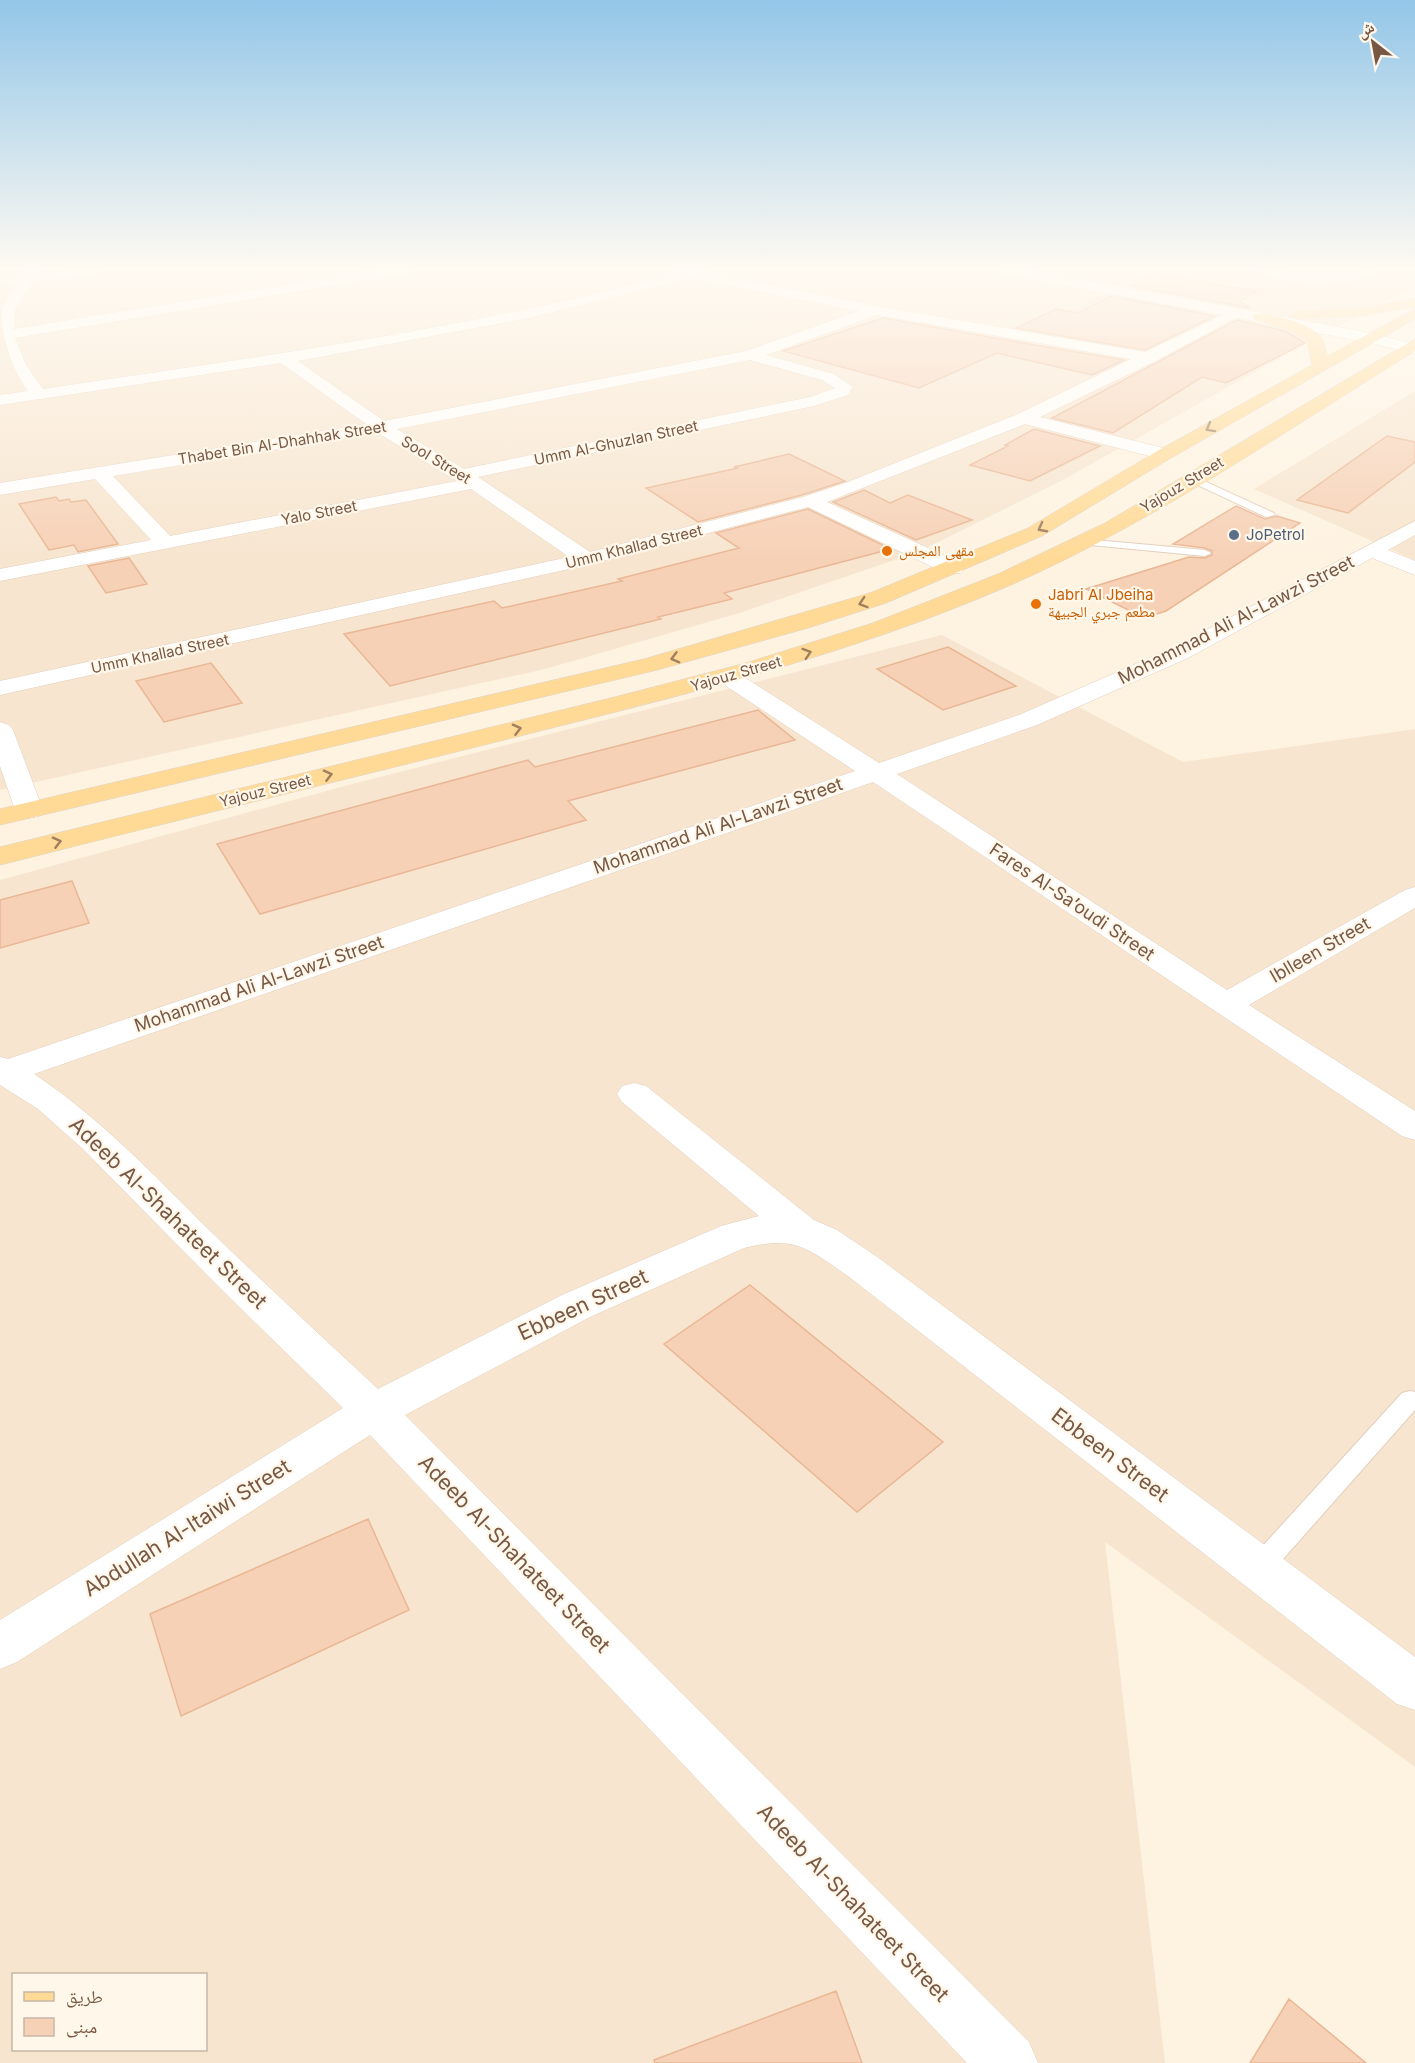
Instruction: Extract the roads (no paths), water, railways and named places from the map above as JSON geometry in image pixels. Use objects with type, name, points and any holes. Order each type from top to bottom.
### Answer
[{"type":"main road","name":"Yajouz Street","points":[[0,856],[728,677],[874,631],[1004,580],[1084,542],[1193,479],[1377,366]]},
{"type":"main road","name":"Yajouz Street","points":[[0,817],[649,665],[811,620],[878,598],[953,568],[1044,527],[1165,454],[1320,367]]},
{"type":"main road","points":[[1349,384],[1408,369]]},
{"type":"street","points":[[18,366],[39,394]]},
{"type":"street","points":[[0,400],[234,366]]},
{"type":"street","name":"Sool Street","points":[[295,366],[381,427],[468,479],[587,559]]},
{"type":"street","name":"Thabet Bin Al-Dhahhak Street","points":[[0,489],[381,427],[692,366]]},
{"type":"street","name":"Umm Al-Ghuzlan Street","points":[[468,479],[814,400],[842,391],[845,387],[843,383],[828,377],[790,366]]},
{"type":"street","name":"Umm Khallad Street","points":[[0,688],[587,559],[810,501],[875,478],[1024,418],[1133,366]]},
{"type":"street","points":[[1024,418],[1165,454]]},
{"type":"street","points":[[100,473],[165,543]]},
{"type":"street","name":"Yalo Street","points":[[0,575],[165,543],[468,479]]},
{"type":"street","points":[[810,501],[953,568]]},
{"type":"street","name":"Mohammad Ali Al-Lawzi Street","points":[[1,1072],[1028,720],[1180,653],[1415,528]]},
{"type":"street","points":[[1371,550],[1415,569]]},
{"type":"street","name":"Fares Al-Sa’oudi Street","points":[[728,677],[878,772],[1225,1005],[1415,1128]]},
{"type":"street","points":[[0,730],[29,810]]},
{"type":"street","name":"Iblleen Street","points":[[1225,1005],[1415,896]]},
{"type":"street","name":"Adeeb Al-Shahateet Street","points":[[1,1072],[51,1101],[96,1140],[236,1280],[374,1410],[1008,2063]]},
{"type":"street","name":"Ebbeen Street","points":[[634,1094],[801,1230],[823,1240],[862,1266],[1415,1687]]},
{"type":"street","name":"Ebbeen Street","points":[[374,1410],[576,1306],[735,1236],[769,1228],[801,1230]]},
{"type":"street","name":"Abdullah Al-Itaiwi Street","points":[[0,1646],[374,1410]]},
{"type":"lane","points":[[1193,479],[1270,515]]},
{"type":"lane","points":[[1084,542],[1205,553]]},
{"type":"lane","points":[[1259,1568],[1410,1400]]},
{"type":"place","name":"JoPetrol","points":[[1234,535]]},
{"type":"place","name":"مقهى المجلس","points":[[887,551]]},
{"type":"place","name":"Jabri Al Jbeiha مطعم جبري الجبيهة","points":[[1036,604]]}]
